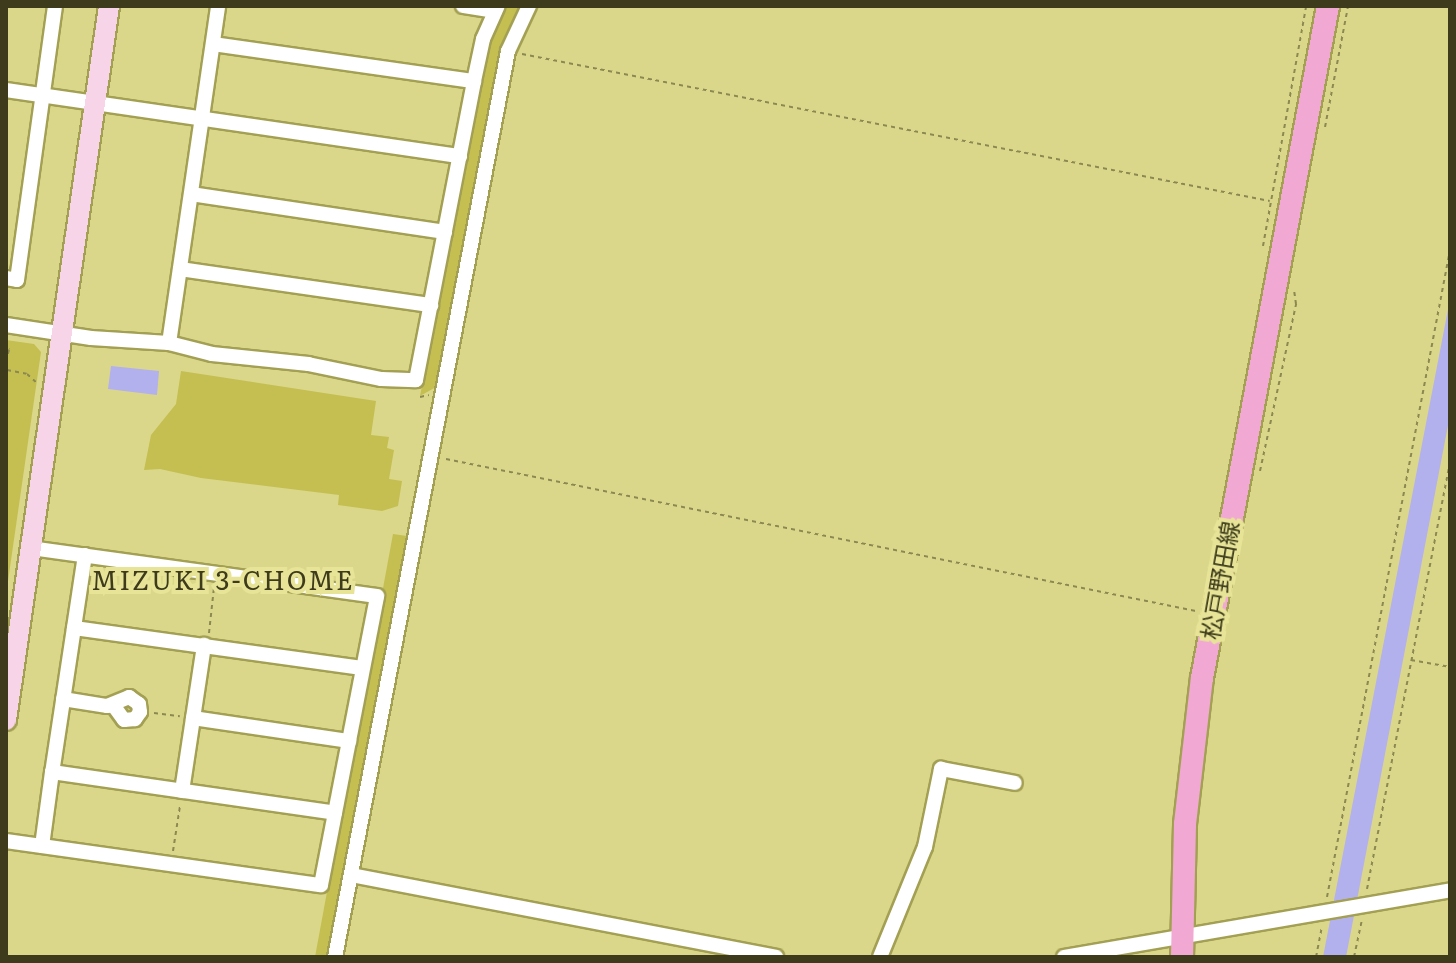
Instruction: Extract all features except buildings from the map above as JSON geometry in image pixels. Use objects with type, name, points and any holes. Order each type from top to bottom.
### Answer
[{"type":"main road","name":"松戸野田線","points":[[1182,946],[1185,824],[1202,678],[1328,6]]},
{"type":"street","points":[[6,278],[17,280],[55,6]]},
{"type":"street","points":[[6,720],[11,644],[31,548],[109,6]]},
{"type":"street","points":[[169,343],[218,6]]},
{"type":"street","points":[[6,325],[61,334],[169,343],[212,354],[323,366],[381,379],[416,380],[483,39],[496,9],[463,6]]},
{"type":"street","points":[[335,957],[508,51],[529,6]]},
{"type":"street","points":[[213,44],[474,81]]},
{"type":"street","points":[[6,90],[460,156]]},
{"type":"street","points":[[191,194],[445,232]]},
{"type":"street","points":[[180,269],[431,305]]},
{"type":"street","points":[[6,841],[321,885],[377,596],[31,548]]},
{"type":"street","points":[[42,846],[85,555]]},
{"type":"street","points":[[74,628],[362,668]]},
{"type":"street","points":[[182,791],[205,646]]},
{"type":"street","points":[[63,699],[113,705],[129,697],[136,701],[140,710]]},
{"type":"street","points":[[193,718],[349,741]]},
{"type":"street","points":[[880,957],[925,847],[941,769],[1015,783]]},
{"type":"street","points":[[52,772],[335,813]]},
{"type":"street","points":[[351,875],[776,957]]},
{"type":"street","points":[[1064,957],[1182,946],[1324,912],[1450,890]]},
{"type":"path","points":[[508,51],[1270,201]]},
{"type":"path","points":[[1316,957],[1450,250]]},
{"type":"path","points":[[1260,471],[1296,304],[1293,283]]},
{"type":"path","points":[[6,341],[9,350],[6,360]]},
{"type":"path","points":[[6,369],[27,374],[39,385]]},
{"type":"path","points":[[430,456],[1197,611]]},
{"type":"path","points":[[1354,957],[1450,462]]},
{"type":"path","points":[[205,646],[215,573]]},
{"type":"path","points":[[1410,659],[1450,667]]},
{"type":"path","points":[[140,710],[193,718]]},
{"type":"path","points":[[171,864],[182,791]]},
{"type":"shaded area","points":[[505,6],[520,6],[500,49],[436,387],[420,396],[489,41]]},
{"type":"shaded area","points":[[6,340],[34,344],[41,352],[6,595]]},
{"type":"shaded area","points":[[181,371],[376,401],[371,435],[389,437],[387,448],[394,450],[389,479],[402,481],[398,506],[382,511],[338,505],[339,495],[201,478],[160,469],[144,470],[151,435],[176,404]]},
{"type":"shaded area","points":[[393,534],[407,536],[327,957],[315,957]]},
{"type":"water","points":[[1450,299],[1450,415],[1358,895],[1346,957],[1323,957]]},
{"type":"water","points":[[111,366],[159,371],[157,395],[108,389]]},
{"type":"district","name":"MIZUKI 3-CHOME","points":[[223,579]]}]
